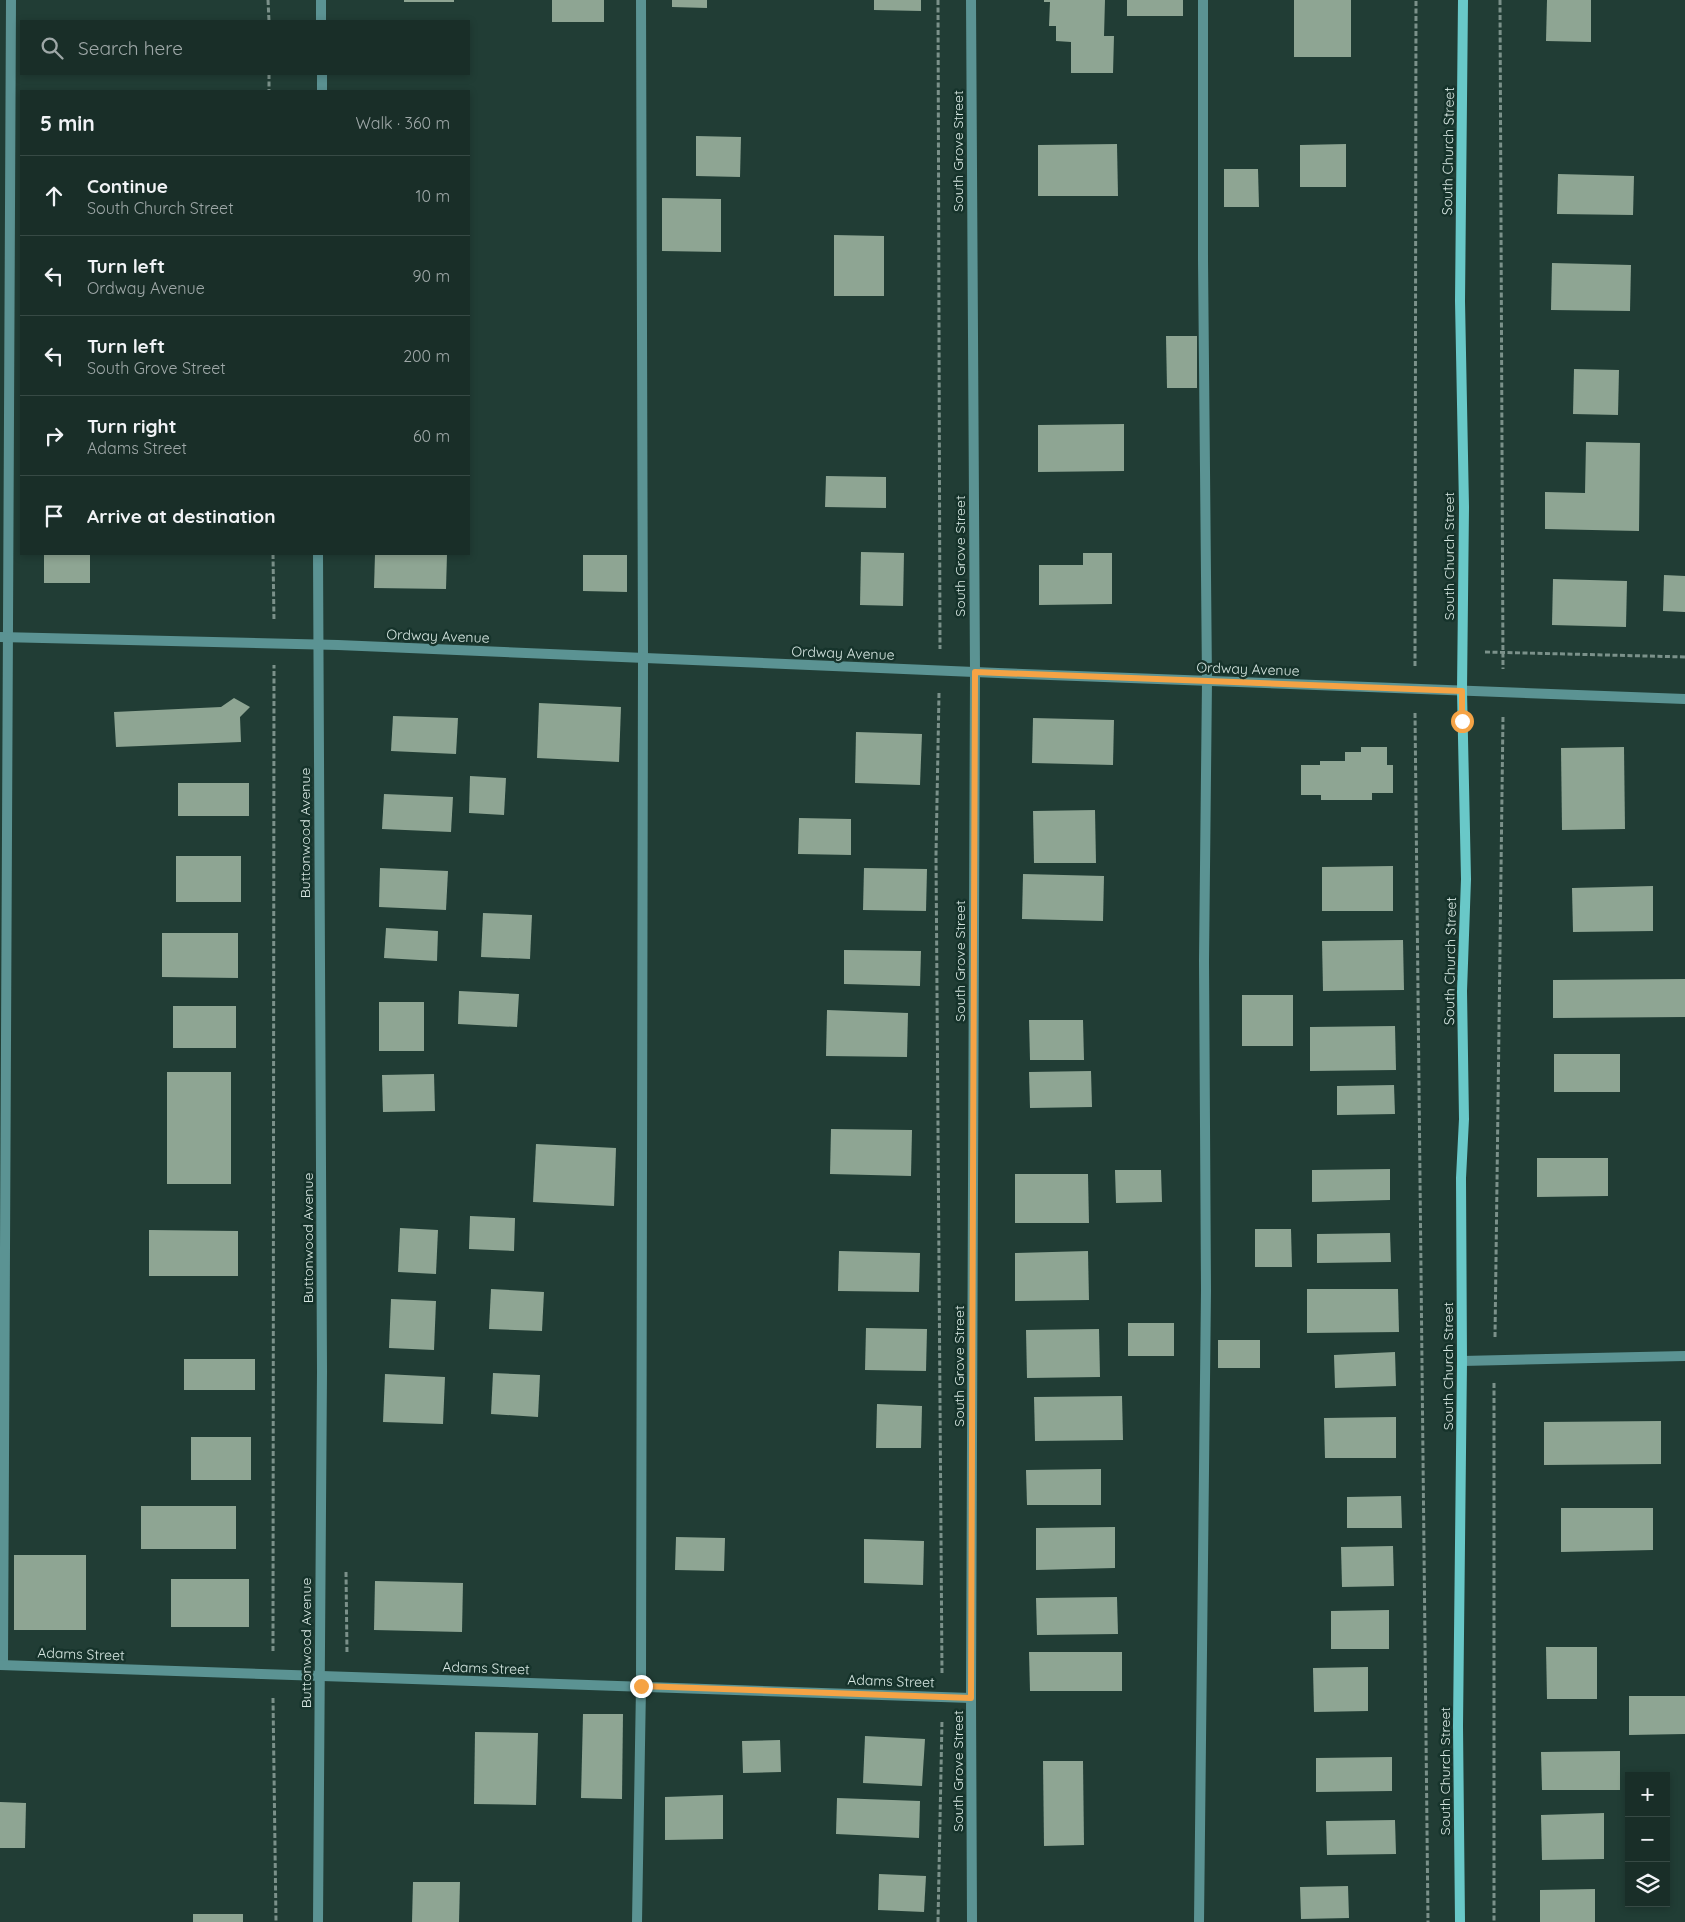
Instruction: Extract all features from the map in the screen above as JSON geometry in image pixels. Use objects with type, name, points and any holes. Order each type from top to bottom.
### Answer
[{"type":"street","points":[[1,1665],[4,637],[11,0]]},
{"type":"street","points":[[321,0],[321,20]]},
{"type":"street","points":[[637,1922],[641,1686],[643,658],[641,0]]},
{"type":"street","name":"South Grove Street","points":[[971,0],[975,672],[971,1698],[972,1922]]},
{"type":"street","points":[[1200,1922],[1206,1290],[1204,961],[1207,681],[1203,260],[1203,0]]},
{"type":"street","name":"South Church Street","points":[[1460,1922],[1458,1726],[1462,1361],[1461,1178],[1464,1119],[1462,991],[1466,879],[1462,691],[1464,507],[1460,301],[1463,0]]},
{"type":"street","points":[[322,75],[322,90]]},
{"type":"street","name":"Buttonwood Avenue","points":[[318,555],[322,1371],[318,1922]]},
{"type":"street","name":"Ordway Avenue","points":[[4,637],[318,645],[1415,690],[1685,699]]},
{"type":"street","points":[[1462,1361],[1685,1356]]},
{"type":"street","name":"Adams Street","points":[[1,1665],[971,1698]]},
{"type":"path","points":[[268,0],[269,20]]},
{"type":"path","points":[[938,0],[941,622],[936,865],[942,1696],[938,1922]]},
{"type":"path","points":[[1416,0],[1415,690],[1428,1922]]},
{"type":"path","points":[[1494,1922],[1494,1361],[1503,692],[1500,0]]},
{"type":"path","points":[[269,75],[269,90]]},
{"type":"path","points":[[273,555],[273,1674],[276,1922]]},
{"type":"path","points":[[1462,651],[1685,657]]},
{"type":"building","points":[[404,0],[454,0],[454,2],[404,2]]},
{"type":"building","points":[[552,0],[604,0],[604,22],[552,22]]},
{"type":"building","points":[[672,0],[707,0],[707,8],[672,7]]},
{"type":"building","points":[[874,0],[921,0],[921,11],[874,10]]},
{"type":"building","points":[[1044,0],[1105,0],[1104,36],[1114,36],[1113,73],[1071,73],[1071,42],[1056,41],[1056,26],[1049,26],[1050,2],[1044,2]]},
{"type":"building","points":[[1127,0],[1183,0],[1183,16],[1127,16]]},
{"type":"building","points":[[1294,0],[1351,0],[1351,57],[1294,57]]},
{"type":"building","points":[[1547,0],[1591,0],[1591,42],[1546,41]]},
{"type":"building","points":[[696,136],[741,137],[740,177],[696,176]]},
{"type":"building","points":[[1117,144],[1118,196],[1038,196],[1038,145]]},
{"type":"building","points":[[1346,144],[1346,187],[1300,187],[1300,145]]},
{"type":"building","points":[[1224,169],[1258,169],[1259,207],[1224,207]]},
{"type":"building","points":[[1558,174],[1634,176],[1633,215],[1557,214]]},
{"type":"building","points":[[662,198],[721,199],[721,252],[662,251]]},
{"type":"building","points":[[834,235],[884,236],[884,296],[834,296]]},
{"type":"building","points":[[1552,263],[1631,265],[1630,311],[1551,310]]},
{"type":"building","points":[[1166,336],[1197,336],[1197,388],[1167,388]]},
{"type":"building","points":[[1574,369],[1619,370],[1618,415],[1573,414]]},
{"type":"building","points":[[1124,424],[1124,471],[1038,472],[1038,425]]},
{"type":"building","points":[[1586,442],[1640,443],[1639,531],[1545,529],[1545,492],[1585,493]]},
{"type":"building","points":[[826,476],[886,477],[886,508],[825,507]]},
{"type":"building","points":[[861,552],[904,553],[903,606],[860,605]]},
{"type":"building","points":[[1083,553],[1112,553],[1112,604],[1039,605],[1039,565],[1083,565]]},
{"type":"building","points":[[44,555],[90,555],[90,583],[44,583]]},
{"type":"building","points":[[375,555],[447,555],[446,589],[374,588]]},
{"type":"building","points":[[583,555],[627,555],[627,592],[583,591]]},
{"type":"building","points":[[1664,575],[1685,576],[1685,612],[1663,611]]},
{"type":"building","points":[[1553,579],[1627,581],[1626,627],[1552,625]]},
{"type":"building","points":[[234,698],[250,707],[240,717],[241,742],[116,747],[114,712],[221,707]]},
{"type":"building","points":[[539,703],[621,707],[619,762],[537,758]]},
{"type":"building","points":[[393,716],[458,718],[456,754],[391,751]]},
{"type":"building","points":[[1033,718],[1114,720],[1113,765],[1032,763]]},
{"type":"building","points":[[856,732],[922,734],[920,785],[855,783]]},
{"type":"building","points":[[1361,747],[1387,747],[1387,765],[1393,765],[1393,793],[1372,793],[1372,800],[1321,800],[1321,795],[1301,795],[1301,765],[1320,765],[1320,761],[1345,761],[1345,752],[1361,752]]},
{"type":"building","points":[[1624,747],[1625,829],[1562,830],[1561,748]]},
{"type":"building","points":[[470,776],[506,778],[504,815],[469,813]]},
{"type":"building","points":[[178,783],[249,783],[249,816],[178,816]]},
{"type":"building","points":[[384,794],[453,797],[451,832],[382,829]]},
{"type":"building","points":[[1095,810],[1096,863],[1034,863],[1033,811]]},
{"type":"building","points":[[799,818],[851,819],[851,855],[798,854]]},
{"type":"building","points":[[176,856],[241,856],[241,902],[176,902]]},
{"type":"building","points":[[1393,866],[1393,911],[1322,911],[1322,867]]},
{"type":"building","points":[[380,868],[448,871],[446,910],[379,907]]},
{"type":"building","points":[[864,868],[927,869],[926,911],[863,910]]},
{"type":"building","points":[[1023,874],[1104,876],[1103,921],[1022,919]]},
{"type":"building","points":[[1653,886],[1653,931],[1573,932],[1572,888]]},
{"type":"building","points":[[483,913],[532,915],[530,959],[481,957]]},
{"type":"building","points":[[386,928],[438,931],[437,961],[384,958]]},
{"type":"building","points":[[162,933],[238,933],[238,978],[162,977]]},
{"type":"building","points":[[1403,940],[1404,990],[1323,991],[1322,941]]},
{"type":"building","points":[[844,950],[921,951],[920,986],[844,984]]},
{"type":"building","points":[[1685,979],[1685,1017],[1553,1018],[1553,980]]},
{"type":"building","points":[[459,991],[519,994],[517,1027],[458,1024]]},
{"type":"building","points":[[1242,995],[1293,995],[1293,1046],[1242,1046]]},
{"type":"building","points":[[379,1002],[424,1002],[424,1051],[379,1051]]},
{"type":"building","points":[[173,1006],[236,1006],[236,1048],[173,1048]]},
{"type":"building","points":[[827,1010],[908,1013],[907,1057],[826,1056]]},
{"type":"building","points":[[1029,1020],[1083,1020],[1084,1060],[1030,1060]]},
{"type":"building","points":[[1395,1026],[1396,1070],[1310,1071],[1310,1027]]},
{"type":"building","points":[[1554,1054],[1620,1054],[1620,1092],[1554,1092]]},
{"type":"building","points":[[1091,1071],[1092,1107],[1030,1108],[1029,1072]]},
{"type":"building","points":[[167,1072],[231,1072],[231,1184],[167,1184]]},
{"type":"building","points":[[434,1074],[435,1111],[383,1112],[382,1075]]},
{"type":"building","points":[[1394,1085],[1395,1114],[1337,1115],[1337,1086]]},
{"type":"building","points":[[831,1129],[912,1130],[911,1176],[830,1174]]},
{"type":"building","points":[[536,1144],[616,1148],[614,1206],[533,1202]]},
{"type":"building","points":[[1537,1158],[1608,1158],[1608,1196],[1537,1197]]},
{"type":"building","points":[[1390,1169],[1390,1200],[1312,1202],[1312,1170]]},
{"type":"building","points":[[1115,1170],[1161,1170],[1162,1202],[1116,1203]]},
{"type":"building","points":[[1015,1174],[1088,1174],[1089,1223],[1015,1223]]},
{"type":"building","points":[[470,1216],[515,1218],[514,1251],[469,1249]]},
{"type":"building","points":[[400,1228],[438,1230],[436,1274],[398,1272]]},
{"type":"building","points":[[1255,1229],[1291,1229],[1292,1267],[1255,1267]]},
{"type":"building","points":[[149,1230],[238,1231],[238,1276],[149,1276]]},
{"type":"building","points":[[1390,1233],[1391,1262],[1317,1263],[1317,1234]]},
{"type":"building","points":[[839,1251],[920,1253],[919,1292],[838,1291]]},
{"type":"building","points":[[1088,1251],[1089,1300],[1015,1301],[1015,1253]]},
{"type":"building","points":[[491,1289],[544,1292],[542,1331],[489,1329]]},
{"type":"building","points":[[1307,1289],[1398,1289],[1399,1332],[1307,1333]]},
{"type":"building","points":[[391,1299],[436,1301],[434,1350],[389,1348]]},
{"type":"building","points":[[1128,1323],[1174,1323],[1174,1356],[1128,1356]]},
{"type":"building","points":[[866,1328],[927,1329],[926,1371],[865,1370]]},
{"type":"building","points":[[1099,1329],[1100,1377],[1027,1378],[1026,1330]]},
{"type":"building","points":[[1218,1340],[1260,1340],[1260,1368],[1218,1368]]},
{"type":"building","points":[[1395,1352],[1396,1386],[1335,1388],[1334,1355]]},
{"type":"building","points":[[184,1359],[255,1359],[255,1390],[184,1390]]},
{"type":"building","points":[[493,1373],[540,1375],[538,1417],[491,1414]]},
{"type":"building","points":[[385,1374],[445,1377],[443,1424],[383,1422]]},
{"type":"building","points":[[1122,1396],[1123,1440],[1035,1441],[1034,1397]]},
{"type":"building","points":[[877,1404],[922,1406],[921,1448],[876,1448]]},
{"type":"building","points":[[1396,1417],[1396,1458],[1325,1458],[1324,1418]]},
{"type":"building","points":[[1661,1421],[1661,1464],[1544,1465],[1544,1422]]},
{"type":"building","points":[[191,1437],[251,1437],[251,1480],[191,1480]]},
{"type":"building","points":[[1101,1469],[1101,1505],[1027,1505],[1026,1470]]},
{"type":"building","points":[[1401,1496],[1402,1528],[1347,1528],[1347,1497]]},
{"type":"building","points":[[141,1506],[236,1506],[236,1549],[141,1549]]},
{"type":"building","points":[[1561,1508],[1653,1508],[1653,1550],[1561,1552]]},
{"type":"building","points":[[1115,1527],[1115,1568],[1036,1570],[1036,1528]]},
{"type":"building","points":[[676,1537],[725,1538],[724,1571],[675,1570]]},
{"type":"building","points":[[864,1539],[924,1541],[923,1585],[864,1583]]},
{"type":"building","points":[[1393,1546],[1394,1586],[1342,1587],[1341,1547]]},
{"type":"building","points":[[14,1555],[86,1555],[86,1630],[14,1630]]},
{"type":"building","points":[[171,1579],[249,1579],[249,1627],[171,1627]]},
{"type":"building","points":[[375,1581],[463,1583],[462,1632],[374,1630]]},
{"type":"building","points":[[1117,1597],[1118,1634],[1037,1635],[1036,1598]]},
{"type":"building","points":[[1389,1610],[1389,1649],[1331,1649],[1331,1611]]},
{"type":"building","points":[[1546,1647],[1597,1647],[1597,1699],[1547,1699]]},
{"type":"building","points":[[1029,1652],[1122,1652],[1122,1691],[1030,1691]]},
{"type":"building","points":[[1368,1667],[1368,1711],[1314,1712],[1313,1668]]},
{"type":"building","points":[[1629,1696],[1685,1696],[1685,1734],[1629,1735]]},
{"type":"building","points":[[583,1714],[623,1714],[622,1799],[581,1798]]},
{"type":"building","points":[[475,1732],[538,1733],[536,1805],[474,1804]]},
{"type":"building","points":[[865,1736],[925,1739],[922,1786],[863,1783]]},
{"type":"building","points":[[780,1740],[781,1772],[743,1773],[742,1741]]},
{"type":"building","points":[[1620,1751],[1620,1790],[1542,1790],[1541,1752]]},
{"type":"building","points":[[1392,1757],[1392,1791],[1316,1792],[1316,1758]]},
{"type":"building","points":[[1043,1761],[1083,1761],[1084,1845],[1044,1846]]},
{"type":"building","points":[[723,1795],[723,1839],[665,1840],[665,1797]]},
{"type":"building","points":[[837,1798],[920,1801],[919,1838],[836,1834]]},
{"type":"building","points":[[0,1802],[26,1803],[25,1848],[0,1848]]},
{"type":"building","points":[[1604,1813],[1604,1859],[1542,1860],[1541,1815]]},
{"type":"building","points":[[1395,1820],[1396,1854],[1327,1855],[1326,1821]]},
{"type":"building","points":[[879,1874],[926,1876],[924,1912],[878,1910]]},
{"type":"building","points":[[413,1882],[460,1882],[459,1922],[412,1922]]},
{"type":"building","points":[[1348,1886],[1349,1918],[1301,1919],[1300,1887]]},
{"type":"building","points":[[1595,1889],[1595,1922],[1540,1922],[1540,1890]]},
{"type":"building","points":[[193,1914],[243,1914],[243,1922],[193,1922]]},
{"type":"route","points":[[641,1686],[971,1698],[975,672],[1462,691],[1462,721]]}]
